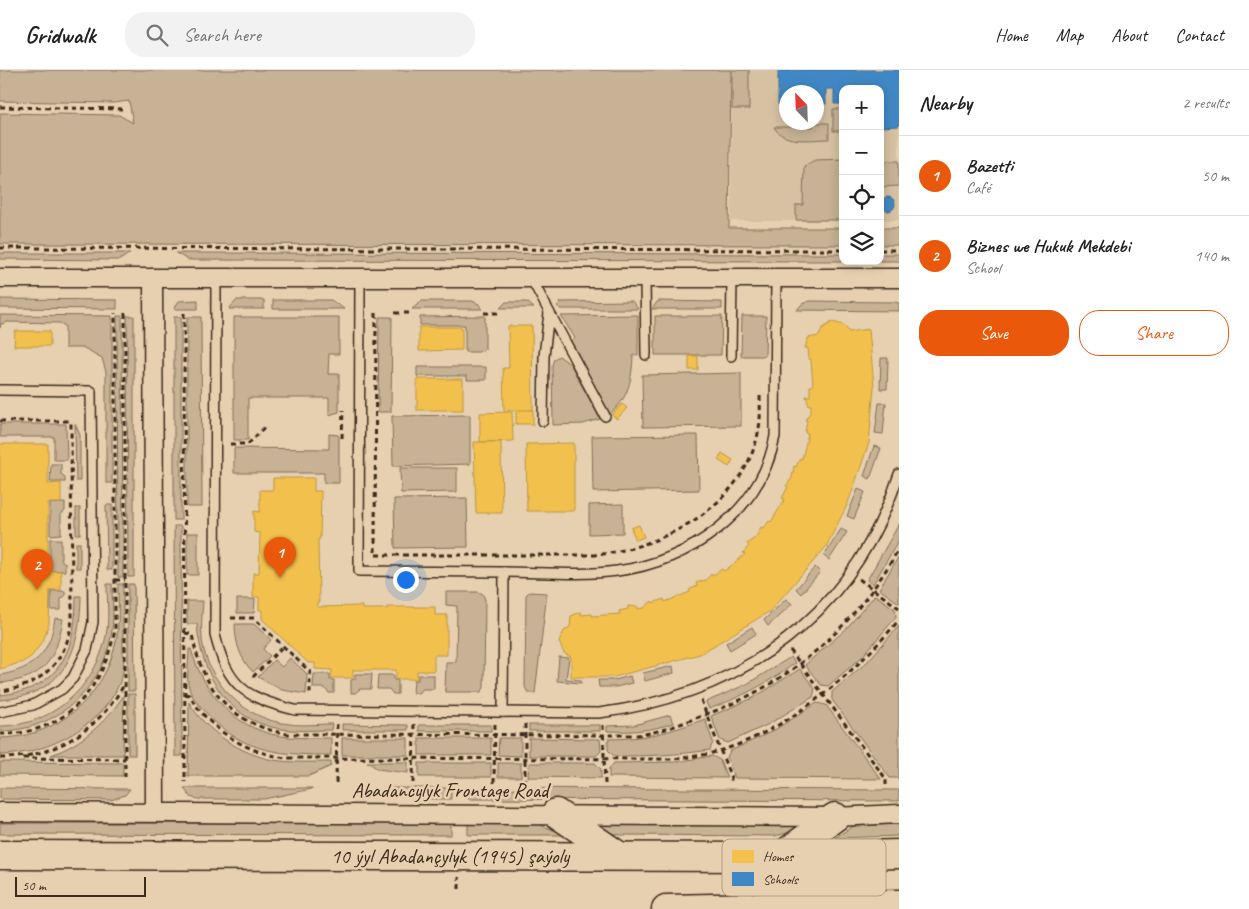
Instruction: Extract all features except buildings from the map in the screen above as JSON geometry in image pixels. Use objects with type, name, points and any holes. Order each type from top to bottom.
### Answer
[{"type":"main road","points":[[556,813],[620,856]]},
{"type":"main road","points":[[804,839],[835,816]]},
{"type":"main road","name":"10 ýyl Abadançylyk (1945) şaýoly","points":[[886,854],[899,854]]},
{"type":"main road","name":"10 ýyl Abadançylyk (1945) şaýoly","points":[[0,855],[722,857]]},
{"type":"main road","points":[[666,909],[776,909],[899,904]]},
{"type":"street","points":[[0,278],[899,278]]},
{"type":"street","points":[[153,278],[155,812]]},
{"type":"street","name":"Abadancylyk Frontage Road","points":[[0,812],[556,813],[835,816],[899,814]]},
{"type":"lane","points":[[216,278],[215,635],[221,659],[233,680],[244,691],[274,705],[295,710],[599,713],[633,709],[730,674],[775,649],[822,609],[842,585],[877,528],[899,474]]},
{"type":"lane","points":[[360,278],[359,571],[616,572],[659,562],[681,552],[714,532],[749,498],[765,472],[772,455],[775,436],[776,278]]},
{"type":"lane","points":[[530,278],[605,416]]},
{"type":"lane","points":[[645,278],[646,355]]},
{"type":"lane","points":[[731,356],[732,278]]},
{"type":"lane","points":[[543,421],[544,356],[549,313]]},
{"type":"lane","points":[[0,390],[92,391],[93,622],[82,664],[73,678],[62,689],[33,705],[0,712]]},
{"type":"lane","points":[[503,712],[504,572]]},
{"type":"path","points":[[0,107],[126,109]]},
{"type":"path","points":[[0,248],[839,250]]},
{"type":"path","points":[[884,250],[899,250]]},
{"type":"path","points":[[125,313],[125,781]]},
{"type":"path","points":[[184,313],[185,782]]},
{"type":"path","points":[[376,313],[375,555],[594,555],[616,553],[644,546],[673,534],[699,518],[722,498],[743,470],[760,428],[760,388]]},
{"type":"path","points":[[395,313],[413,313]]},
{"type":"path","points":[[484,313],[500,313]]},
{"type":"path","points":[[342,438],[343,410]]},
{"type":"path","points":[[0,421],[68,421],[71,424],[72,617],[66,647],[50,670],[28,685],[0,690]]},
{"type":"path","points":[[230,444],[248,444],[267,425]]},
{"type":"path","points":[[185,633],[192,634],[198,661],[212,688],[225,704],[243,718],[263,728],[282,733],[637,735],[654,732],[707,714],[751,695],[800,664],[843,627],[874,589],[899,548]]},
{"type":"path","points":[[115,580],[125,580]]},
{"type":"path","points":[[865,583],[899,608]]},
{"type":"path","points":[[231,618],[254,618],[310,672],[310,697]]},
{"type":"path","points":[[185,694],[188,695],[210,723],[222,733],[247,747],[286,758],[674,759],[720,750],[771,728],[823,694],[864,659],[899,620]]},
{"type":"path","points":[[253,677],[283,646]]},
{"type":"path","points":[[794,655],[886,779],[886,785]]},
{"type":"path","points":[[7,758],[47,751],[77,737],[108,708],[126,682]]},
{"type":"path","points":[[703,704],[731,778],[731,784]]},
{"type":"path","points":[[336,783],[337,724]]},
{"type":"path","points":[[413,783],[414,725]]},
{"type":"path","points":[[494,783],[495,725]]},
{"type":"path","points":[[525,725],[525,783]]},
{"type":"path","points":[[604,726],[605,784]]},
{"type":"path","points":[[0,758],[125,759]]},
{"type":"path","points":[[459,874],[459,889]]},
{"type":"shaded area","points":[[0,70],[731,70],[729,228],[839,228],[839,245],[0,244],[0,113],[119,115],[133,123],[129,101],[114,103],[0,101]]},
{"type":"shaded area","points":[[732,70],[899,70],[899,220],[884,220],[884,85],[839,85],[839,221],[731,221]]},
{"type":"shaded area","points":[[732,70],[749,70],[749,109],[732,109]]},
{"type":"shaded area","points":[[833,109],[839,109],[839,131],[833,131]]},
{"type":"shaded area","points":[[824,123],[829,123],[829,139],[791,139],[779,133],[774,127],[779,127],[779,130],[824,130]]},
{"type":"shaded area","points":[[839,159],[839,220],[796,220],[796,205],[803,205],[804,166],[815,160]]},
{"type":"shaded area","points":[[884,161],[899,161],[899,186],[884,187]]},
{"type":"shaded area","points":[[884,228],[899,228],[899,245],[884,245]]},
{"type":"shaded area","points":[[0,253],[130,253],[120,260],[0,259]]},
{"type":"shaded area","points":[[176,253],[839,254],[839,261],[188,260]]},
{"type":"shaded area","points":[[884,254],[899,254],[899,261],[884,261]]},
{"type":"shaded area","points":[[0,299],[117,300],[117,309],[0,308]]},
{"type":"shaded area","points":[[198,300],[198,309],[174,309],[179,301]]},
{"type":"shaded area","points":[[237,300],[264,300],[264,309],[229,309]]},
{"type":"shaded area","points":[[273,300],[331,300],[344,309],[273,309]]},
{"type":"shaded area","points":[[422,301],[472,301],[479,304],[482,309],[412,309]]},
{"type":"shaded area","points":[[632,301],[638,309],[561,309],[557,306],[561,302]]},
{"type":"shaded area","points":[[658,301],[722,302],[722,309],[652,309]]},
{"type":"shaded area","points":[[809,301],[894,302],[899,303],[899,311],[797,310],[802,304]]},
{"type":"shaded area","points":[[506,302],[527,302],[534,308],[500,308]]},
{"type":"shaded area","points":[[0,315],[112,316],[112,483],[106,483],[106,372],[102,358],[84,348],[65,348],[65,326],[60,323],[7,322],[1,324],[0,328]]},
{"type":"shaded area","points":[[638,315],[638,355],[633,355],[632,372],[625,395],[610,414],[571,341],[575,338],[561,316]]},
{"type":"shaded area","points":[[117,316],[122,316],[123,577],[118,577]]},
{"type":"shaded area","points":[[127,316],[134,316],[134,577],[128,577]]},
{"type":"shaded area","points":[[485,316],[485,349],[478,352],[465,352],[465,325],[420,325],[420,317]]},
{"type":"shaded area","points":[[655,316],[722,316],[721,355],[655,355]]},
{"type":"shaded area","points":[[742,316],[766,316],[765,356],[741,356]]},
{"type":"shaded area","points":[[174,317],[181,317],[181,520],[174,520]]},
{"type":"shaded area","points":[[187,317],[201,317],[202,507],[187,507]]},
{"type":"shaded area","points":[[234,317],[339,317],[339,354],[329,354],[328,374],[339,374],[339,412],[329,415],[329,398],[248,398],[248,440],[234,440]]},
{"type":"shaded area","points":[[379,317],[392,317],[391,412],[378,412]]},
{"type":"shaded area","points":[[559,356],[570,364],[600,419],[583,424],[553,425],[552,365],[554,359]]},
{"type":"shaded area","points":[[881,358],[888,358],[887,389],[880,389]]},
{"type":"shaded area","points":[[417,367],[486,367],[486,380],[467,380],[467,376],[417,376]]},
{"type":"shaded area","points":[[741,373],[741,426],[643,427],[642,375]]},
{"type":"shaded area","points":[[879,403],[886,403],[883,434],[875,433]]},
{"type":"shaded area","points":[[470,415],[470,464],[393,466],[392,416]]},
{"type":"shaded area","points":[[0,424],[66,424],[67,460],[54,460],[54,437],[0,437]]},
{"type":"shaded area","points":[[75,424],[80,435],[80,481],[76,481]]},
{"type":"shaded area","points":[[329,434],[338,435],[339,437],[339,483],[324,483],[324,473],[234,473],[234,448],[329,449]]},
{"type":"shaded area","points":[[698,435],[699,490],[593,492],[592,436]]},
{"type":"shaded area","points":[[874,446],[881,448],[870,479],[864,476]]},
{"type":"shaded area","points":[[51,464],[61,464],[61,474],[65,477],[65,482],[50,482]]},
{"type":"shaded area","points":[[400,468],[457,468],[457,492],[401,493]]},
{"type":"shaded area","points":[[858,489],[865,492],[854,519],[847,516]]},
{"type":"shaded area","points":[[467,498],[468,547],[395,548],[394,499]]},
{"type":"shaded area","points":[[50,503],[65,503],[65,511],[61,514],[61,534],[50,535]]},
{"type":"shaded area","points":[[623,504],[623,533],[589,534],[589,505]]},
{"type":"shaded area","points":[[106,505],[112,505],[112,570],[107,570]]},
{"type":"shaded area","points":[[76,508],[80,508],[80,534],[76,534]]},
{"type":"shaded area","points":[[899,524],[899,540],[873,584],[867,580]]},
{"type":"shaded area","points":[[174,526],[181,526],[182,756],[175,756]]},
{"type":"shaded area","points":[[841,529],[847,532],[829,560],[824,556]]},
{"type":"shaded area","points":[[187,533],[198,533],[198,575],[187,575]]},
{"type":"shaded area","points":[[50,539],[61,539],[61,560],[65,563],[65,571],[50,571]]},
{"type":"shaded area","points":[[76,543],[80,543],[80,568],[76,568]]},
{"type":"shaded area","points":[[899,556],[899,603],[879,589]]},
{"type":"shaded area","points":[[815,567],[820,572],[801,594],[796,589]]},
{"type":"shaded area","points":[[107,584],[112,584],[112,630],[108,651],[100,670],[89,687],[75,702],[59,714],[41,723],[21,729],[0,731],[0,726],[20,724],[56,710],[84,684],[95,667],[107,630]]},
{"type":"shaded area","points":[[118,584],[123,584],[124,666],[115,693],[104,709],[90,722],[56,743],[18,754],[0,755],[0,738],[20,736],[39,731],[57,723],[73,712],[99,683],[109,665],[117,638]]},
{"type":"shaded area","points":[[128,584],[134,584],[135,691],[128,691]]},
{"type":"shaded area","points":[[51,591],[65,591],[65,596],[61,599],[61,610],[51,610]]},
{"type":"shaded area","points":[[446,592],[478,592],[483,594],[485,600],[484,688],[481,692],[445,692],[446,662],[456,662],[457,606],[446,605]]},
{"type":"shaded area","points":[[529,592],[547,593],[535,693],[528,693],[525,687],[526,595]]},
{"type":"shaded area","points":[[875,595],[895,609],[896,617],[862,657],[828,686],[821,685],[805,665],[845,630]]},
{"type":"shaded area","points":[[76,596],[81,596],[77,636],[72,653],[64,668],[40,690],[0,700],[0,695],[20,692],[37,685],[50,676],[60,664],[68,650],[73,634]]},
{"type":"shaded area","points":[[237,599],[255,599],[254,613],[237,613]]},
{"type":"shaded area","points":[[786,599],[792,604],[768,626],[764,620]]},
{"type":"shaded area","points":[[187,601],[203,601],[202,640],[206,656],[212,671],[232,697],[244,707],[273,721],[300,725],[332,724],[331,730],[289,730],[268,726],[250,719],[235,708],[222,695],[212,680],[200,644],[197,624],[187,624]]},
{"type":"shaded area","points":[[55,618],[63,619],[52,657],[37,672],[27,677],[0,683],[0,675],[31,664],[45,650],[53,630]]},
{"type":"shaded area","points":[[235,624],[254,624],[271,640],[263,649],[270,656],[253,672],[248,667],[239,650]]},
{"type":"shaded area","points":[[899,626],[899,778],[890,778],[832,700],[832,692],[867,662]]},
{"type":"shaded area","points":[[752,627],[756,634],[730,650],[726,643]]},
{"type":"shaded area","points":[[189,649],[191,649],[197,666],[214,696],[239,720],[271,734],[289,737],[331,738],[331,755],[297,754],[265,749],[250,745],[222,728],[200,706],[190,691],[188,684]]},
{"type":"shaded area","points":[[559,657],[569,658],[566,679],[581,680],[581,683],[557,681]]},
{"type":"shaded area","points":[[791,657],[795,663],[775,677],[743,695],[709,709],[706,702],[747,684]]},
{"type":"shaded area","points":[[290,658],[307,674],[306,694],[282,690],[258,677],[274,660],[282,667]]},
{"type":"shaded area","points":[[673,666],[674,673],[645,681],[643,673]]},
{"type":"shaded area","points":[[800,669],[815,689],[813,697],[769,724],[728,743],[720,740],[711,716],[753,698]]},
{"type":"shaded area","points":[[314,674],[330,674],[330,680],[334,680],[334,693],[329,693],[325,688],[313,688]]},
{"type":"shaded area","points":[[355,674],[372,674],[371,689],[360,689],[355,693],[351,693],[351,680],[355,679]]},
{"type":"shaded area","points":[[378,675],[394,675],[394,680],[398,680],[398,694],[393,694],[389,689],[377,689]]},
{"type":"shaded area","points":[[418,675],[434,675],[434,689],[423,689],[418,693],[413,693],[414,680],[418,680]]},
{"type":"shaded area","points":[[630,676],[632,683],[616,687],[599,687],[598,680],[615,680]]},
{"type":"shaded area","points":[[128,694],[135,694],[135,755],[128,755]]},
{"type":"shaded area","points":[[124,695],[123,755],[51,755],[73,745],[92,731]]},
{"type":"shaded area","points":[[189,702],[196,713],[214,732],[237,747],[273,760],[331,762],[331,766],[309,776],[188,776]]},
{"type":"shaded area","points":[[817,703],[826,705],[881,779],[735,778],[727,757],[730,751],[773,731]]},
{"type":"shaded area","points":[[670,715],[673,723],[657,728],[607,731],[607,726],[634,725]]},
{"type":"shaded area","points":[[705,719],[713,742],[710,750],[662,755],[614,756],[608,750],[608,739],[634,738],[657,734]]},
{"type":"shaded area","points":[[342,724],[408,725],[408,730],[342,730]]},
{"type":"shaded area","points":[[419,725],[491,725],[491,731],[419,731]]},
{"type":"shaded area","points":[[529,725],[600,725],[600,731],[529,731]]},
{"type":"shaded area","points":[[342,738],[408,738],[408,755],[342,755]]},
{"type":"shaded area","points":[[419,738],[491,738],[491,755],[419,755]]},
{"type":"shaded area","points":[[499,738],[521,738],[521,756],[498,755]]},
{"type":"shaded area","points":[[529,738],[600,739],[601,751],[596,756],[529,756]]},
{"type":"shaded area","points":[[712,756],[720,760],[727,778],[609,777],[609,769],[614,763],[675,762]]},
{"type":"shaded area","points":[[0,762],[123,763],[123,776],[0,775]]},
{"type":"shaded area","points":[[367,762],[408,762],[408,773],[378,769]]},
{"type":"shaded area","points":[[419,763],[491,763],[491,777],[419,777]]},
{"type":"shaded area","points":[[498,763],[521,763],[521,777],[498,777]]},
{"type":"shaded area","points":[[529,763],[595,763],[601,769],[601,778],[528,777]]},
{"type":"shaded area","points":[[0,788],[130,789],[125,795],[111,800],[0,799]]},
{"type":"shaded area","points":[[184,788],[312,789],[264,799],[198,799],[190,797]]},
{"type":"shaded area","points":[[392,788],[451,788],[451,799],[431,799],[392,791]]},
{"type":"shaded area","points":[[469,788],[899,790],[899,801],[468,799]]},
{"type":"shaded area","points":[[0,823],[451,823],[451,835],[0,834]]},
{"type":"shaded area","points":[[534,823],[562,833],[562,835],[468,835],[468,824]]},
{"type":"shaded area","points":[[596,823],[801,825],[791,832],[775,836],[621,835],[611,833]]},
{"type":"shaded area","points":[[899,824],[899,836],[834,838],[854,826]]},
{"type":"place","name":"Bazetti","points":[[280,578]]},
{"type":"place","name":"Biznes we Hukuk Mekdebi","points":[[37,590]]}]
